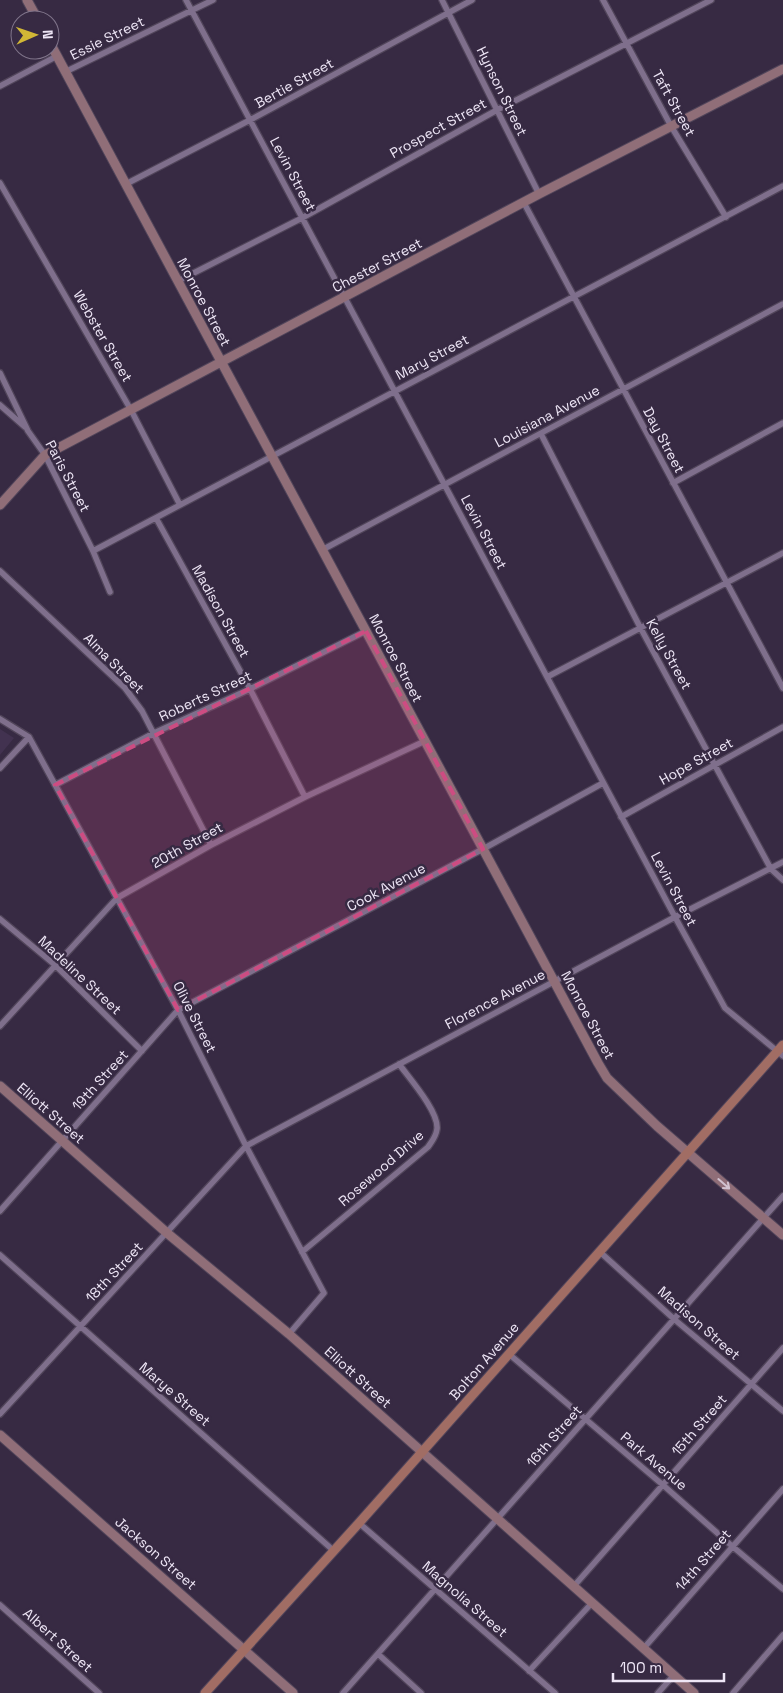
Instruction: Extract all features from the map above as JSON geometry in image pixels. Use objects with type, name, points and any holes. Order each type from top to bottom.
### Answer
[{"type":"main road","name":"Monroe Street","points":[[59,60],[607,1078],[687,1152],[783,1235]]},
{"type":"main road","name":"Chester Street","points":[[0,505],[45,456],[539,194],[783,69]]},
{"type":"main road","name":"Bolton Avenue","points":[[205,1693],[359,1523],[687,1152],[781,1051]]},
{"type":"main road","name":"Elliott Street","points":[[0,1086],[167,1233],[289,1334],[497,1520],[574,1586],[591,1604],[694,1693]]},
{"type":"main road","name":"Jackson Street","points":[[0,1435],[293,1693]]},
{"type":"street","name":"Levin Street","points":[[186,0],[621,817],[725,1008],[781,1051]]},
{"type":"street","name":"Essie Street","points":[[66,72],[213,0]]},
{"type":"street","name":"Hynson Street","points":[[442,0],[539,194]]},
{"type":"street","name":"Bertie Street","points":[[126,184],[250,120],[472,0]]},
{"type":"street","name":"Taft Street","points":[[603,0],[671,126],[726,217]]},
{"type":"street","name":"Prospect Street","points":[[178,281],[302,218],[497,110],[711,0]]},
{"type":"street","points":[[0,86],[49,60]]},
{"type":"street","name":"Webster Street","points":[[0,183],[132,410],[180,505]]},
{"type":"street","name":"Mary Street","points":[[93,551],[783,186]]},
{"type":"street","name":"Day Street","points":[[524,203],[783,688]]},
{"type":"street","name":"Louisiana Avenue","points":[[322,550],[783,304]]},
{"type":"street","name":"Paris Street","points":[[0,373],[28,430],[45,456],[93,551],[110,592]]},
{"type":"street","points":[[0,405],[28,430]]},
{"type":"street","points":[[673,483],[783,423]]},
{"type":"street","name":"Kelly Street","points":[[541,434],[640,627],[771,869],[783,880]]},
{"type":"street","name":"Madison Street","points":[[156,518],[250,689],[305,798]]},
{"type":"street","points":[[547,677],[783,552]]},
{"type":"street","name":"Alma Street","points":[[0,571],[125,688],[142,711],[212,845]]},
{"type":"street","name":"Roberts Street","points":[[55,785],[154,733],[250,689],[366,631]]},
{"type":"street","name":"Olive Street","points":[[0,719],[28,737],[178,1010],[246,1146],[324,1293],[289,1334]]},
{"type":"street","name":"Hope Street","points":[[621,817],[783,727]]},
{"type":"street","points":[[0,768],[28,737]]},
{"type":"street","name":"20th Street","points":[[0,1026],[117,898],[212,845],[425,741]]},
{"type":"street","name":"Cook Avenue","points":[[178,1010],[483,850],[603,783]]},
{"type":"street","name":"Florence Avenue","points":[[246,1146],[675,917],[783,862]]},
{"type":"street","name":"Madeline Street","points":[[0,919],[55,965],[142,1051]]},
{"type":"street","name":"19th Street","points":[[0,1211],[178,1010]]},
{"type":"street","name":"Rosewood Drive","points":[[302,1252],[428,1147],[435,1138],[437,1128],[434,1114],[399,1064]]},
{"type":"street","name":"18th Street","points":[[0,1414],[246,1146]]},
{"type":"street","name":"16th Street","points":[[344,1693],[783,1196]]},
{"type":"street","name":"Madison Street","points":[[600,1252],[674,1319],[783,1411]]},
{"type":"street","name":"Marye Street","points":[[0,1255],[334,1551]]},
{"type":"street","name":"15th Street","points":[[574,1586],[783,1348]]},
{"type":"street","name":"Park Avenue","points":[[508,1354],[663,1484],[783,1589]]},
{"type":"street","name":"14th Street","points":[[643,1648],[783,1489]]},
{"type":"street","name":"Magnolia Street","points":[[359,1523],[555,1693]]},
{"type":"street","points":[[529,1671],[591,1604]]},
{"type":"street","name":"Albert Street","points":[[0,1605],[99,1693]]},
{"type":"street","points":[[733,1693],[783,1636]]},
{"type":"street","points":[[378,1654],[421,1693]]},
{"type":"street","points":[[658,1693],[674,1676]]},
{"type":"highlighted area","points":[[366,631],[483,849],[178,1010],[55,785]]},
{"type":"shaded area","points":[[0,729],[14,738],[0,755]]}]
